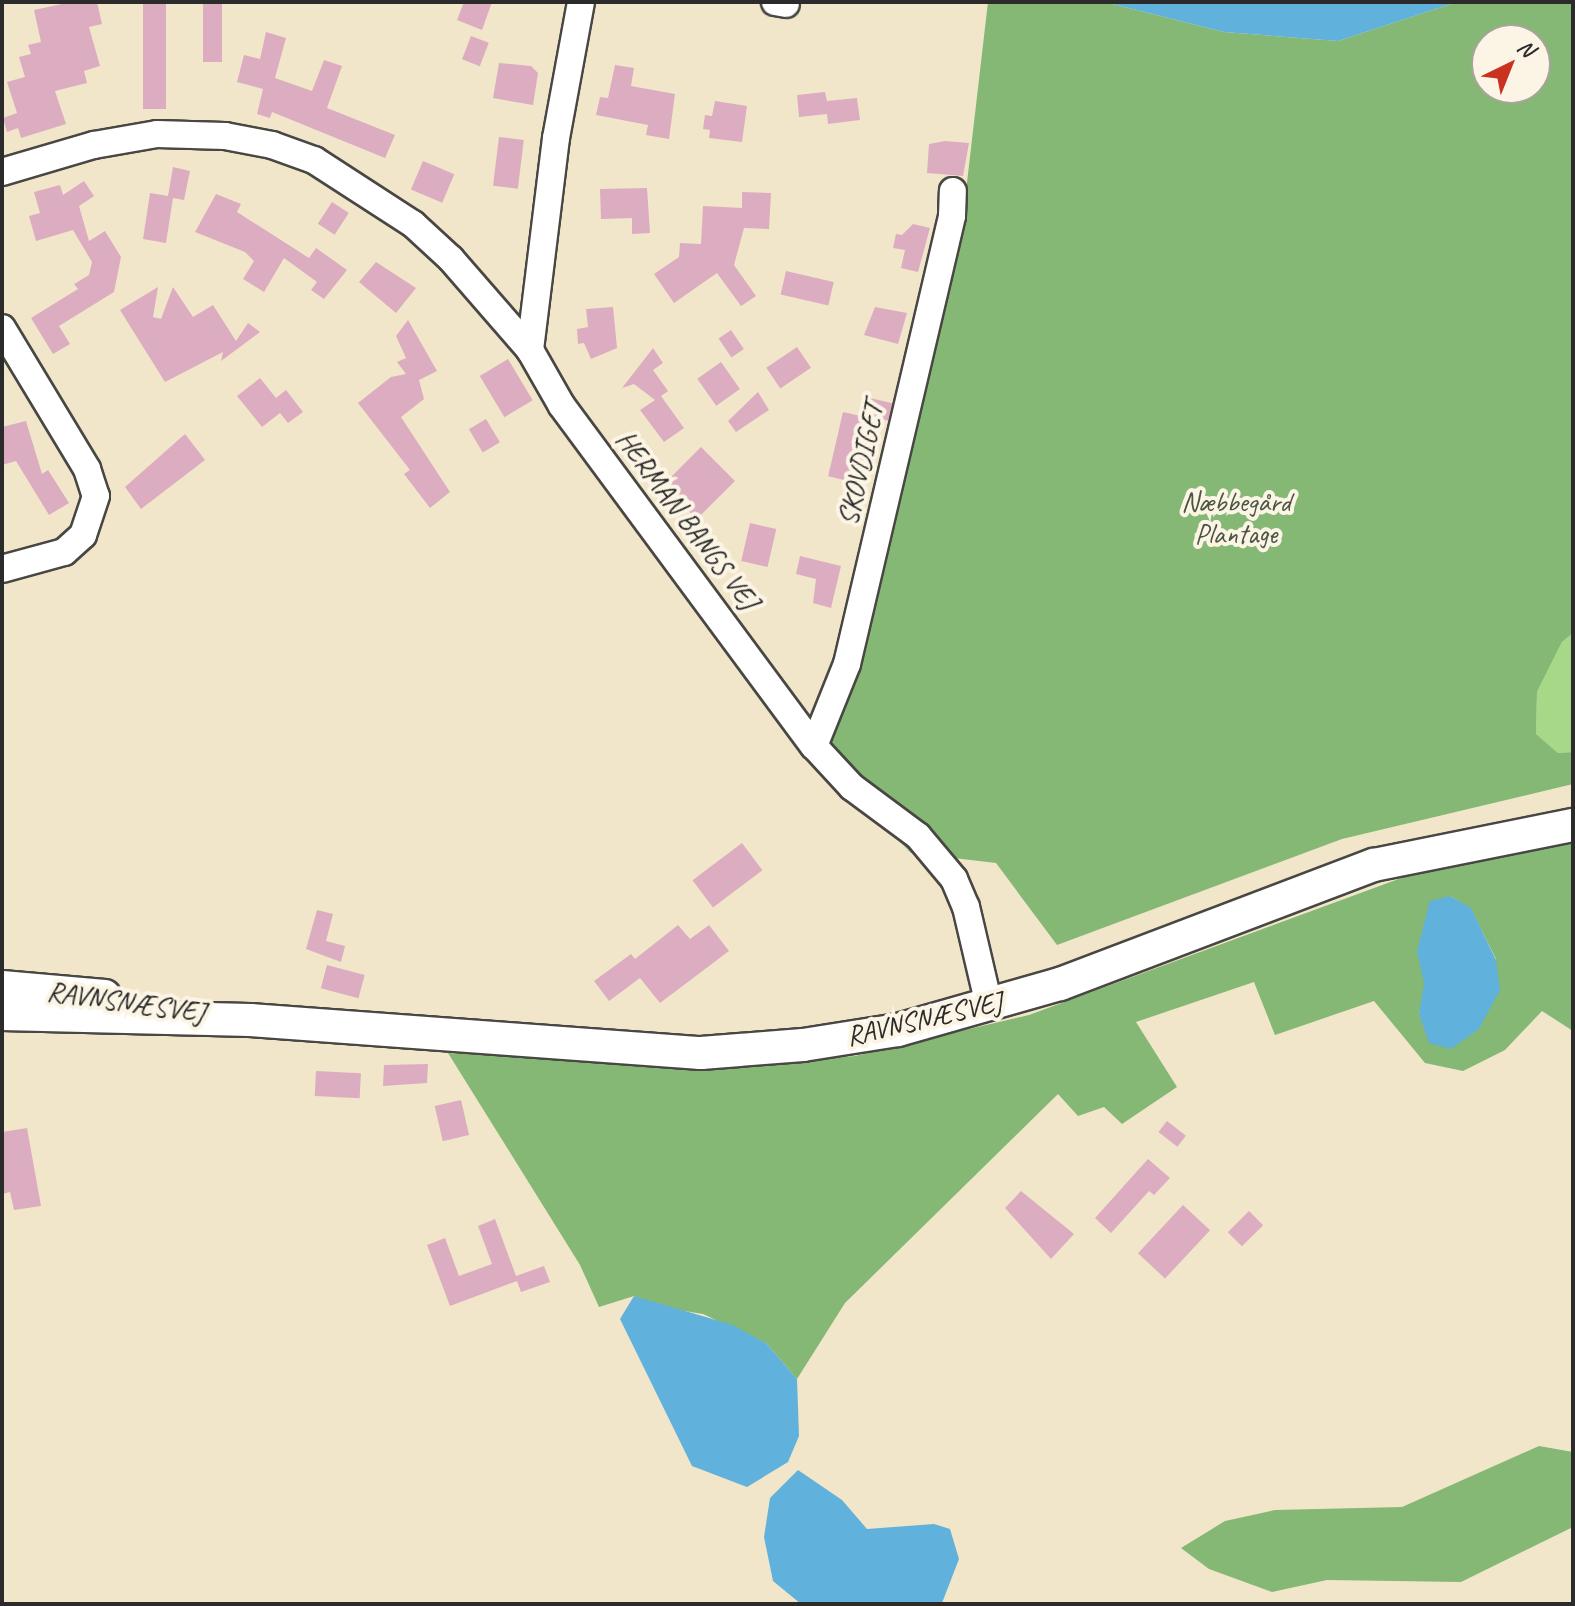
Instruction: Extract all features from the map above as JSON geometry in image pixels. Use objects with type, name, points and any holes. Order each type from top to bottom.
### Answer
[{"type":"main road","name":"RAVNSNÆSVEJ","points":[[2,1014],[250,1020],[701,1053],[803,1045],[898,1030],[1060,984],[1374,865],[1573,825]]},
{"type":"main road","name":"RAVNSNÆSVEJ","points":[[2,987],[89,994],[250,1020]]},
{"type":"street","points":[[530,350],[556,138],[581,2]]},
{"type":"street","name":"HERMAN BANGS VEJ","points":[[2,172],[94,145],[157,134],[225,136],[272,145],[314,160],[413,224],[451,259],[530,350],[562,406],[814,746],[852,787],[918,836],[954,879],[966,907],[989,1005]]},
{"type":"street","name":"SKOVDIGET","points":[[814,746],[847,664],[952,216],[953,191]]},
{"type":"street","points":[[2,328],[87,469],[96,496],[83,535],[64,552],[2,569]]},
{"type":"green space","name":"Næbbegård Plantage","points":[[988,2],[1105,2],[1224,32],[1338,41],[1457,2],[1573,2],[1573,633],[1562,642],[1537,692],[1536,734],[1558,753],[1573,752],[1573,784],[1342,839],[1057,945],[996,863],[911,853],[811,752],[853,676],[966,191]]},
{"type":"green space","points":[[1573,633],[1573,752],[1558,753],[1536,734],[1537,692],[1562,642]]},
{"type":"green space","points":[[1573,837],[1573,1031],[1542,1011],[1505,1050],[1463,1071],[1425,1063],[1374,1001],[1275,1035],[1254,982],[1136,1022],[1177,1087],[1122,1124],[1104,1107],[1078,1116],[1058,1094],[845,1303],[797,1379],[767,1344],[703,1314],[660,1307],[634,1296],[599,1307],[580,1265],[448,1053],[724,1068],[855,1056],[1029,1015],[1404,877]],"holes":[[[1450,896],[1471,909],[1496,959],[1419,1014]]]},
{"type":"green space","points":[[1539,1446],[1573,1452],[1573,1527],[1461,1582],[1327,1580],[1272,1592],[1209,1569],[1181,1548],[1225,1521],[1275,1510],[1402,1507]]},
{"type":"water","points":[[1105,2],[1457,2],[1338,41],[1224,32]]},
{"type":"water","points":[[1450,896],[1471,908],[1496,960],[1500,990],[1479,1029],[1451,1049],[1429,1043],[1419,1014],[1424,984],[1417,951],[1430,901]]},
{"type":"water","points":[[634,1296],[733,1325],[767,1344],[797,1379],[799,1436],[788,1462],[747,1487],[692,1466],[620,1319]]},
{"type":"water","points":[[798,1470],[842,1500],[867,1529],[934,1524],[950,1529],[959,1559],[942,1603],[801,1604],[773,1581],[764,1537],[770,1498]]},
{"type":"building","points":[[71,2],[97,2],[102,24],[89,27],[100,66],[84,71],[87,83],[55,91],[66,124],[21,138],[18,128],[7,132],[3,118],[17,113],[7,82],[25,77],[19,57],[31,54],[28,45],[41,42],[34,10]]},
{"type":"building","points":[[143,2],[166,2],[166,109],[143,109]]},
{"type":"building","points":[[203,2],[222,2],[222,62],[203,62]]},
{"type":"building","points":[[464,2],[492,2],[482,30],[457,20]]},
{"type":"building","points":[[266,32],[286,38],[275,78],[312,91],[324,60],[342,66],[327,108],[395,135],[385,158],[272,112],[270,118],[257,114],[263,89],[237,82],[244,55],[260,59]]},
{"type":"building","points":[[471,36],[489,43],[480,66],[462,59]]},
{"type":"building","points":[[499,63],[531,66],[538,73],[533,105],[493,98]]},
{"type":"building","points":[[615,65],[634,68],[631,86],[675,94],[669,139],[646,135],[648,125],[596,115],[600,97],[608,98]]},
{"type":"building","points":[[825,92],[827,101],[857,98],[860,120],[828,124],[827,114],[799,117],[797,95]]},
{"type":"building","points":[[715,101],[747,106],[742,142],[709,138],[710,130],[703,129],[705,115],[712,116]]},
{"type":"building","points":[[499,137],[524,140],[518,189],[493,186]]},
{"type":"building","points":[[945,141],[969,143],[963,176],[927,173],[929,144]]},
{"type":"building","points":[[423,161],[454,174],[442,203],[411,190]]},
{"type":"building","points":[[173,167],[190,171],[184,200],[173,198],[166,243],[143,239],[150,193],[168,196]]},
{"type":"building","points":[[84,181],[94,196],[79,206],[89,241],[105,231],[121,257],[114,292],[59,326],[70,344],[53,354],[31,318],[78,289],[74,284],[89,275],[92,262],[73,230],[36,241],[29,216],[40,213],[34,192],[60,185],[63,195]]},
{"type":"building","points":[[647,188],[650,233],[632,234],[632,218],[601,219],[600,189]]},
{"type":"building","points":[[742,192],[771,193],[769,229],[744,228],[734,265],[756,296],[741,306],[717,273],[674,303],[654,274],[679,257],[680,243],[701,244],[703,206],[742,208]]},
{"type":"building","points":[[216,194],[241,204],[237,212],[309,258],[316,248],[347,270],[324,299],[311,290],[317,282],[284,258],[264,292],[243,279],[254,261],[245,252],[195,232]]},
{"type":"building","points":[[332,202],[349,213],[335,235],[318,224]]},
{"type":"building","points":[[913,224],[930,228],[918,272],[901,268],[905,250],[893,248],[896,234],[902,235]]},
{"type":"building","points":[[376,262],[416,288],[396,313],[359,282]]},
{"type":"building","points":[[786,271],[834,282],[828,305],[781,294]]},
{"type":"building","points":[[158,287],[153,317],[161,319],[173,287],[193,317],[213,305],[236,341],[248,323],[260,332],[221,361],[223,352],[165,382],[120,310]]},
{"type":"building","points":[[613,307],[617,348],[591,359],[584,343],[578,344],[577,329],[588,327],[586,309]]},
{"type":"building","points":[[875,307],[907,313],[898,344],[864,335]]},
{"type":"building","points":[[408,320],[437,371],[419,380],[424,399],[401,417],[450,492],[430,508],[404,474],[410,470],[358,403],[391,377],[406,374],[397,362],[406,358],[396,336]]},
{"type":"building","points":[[731,330],[744,349],[731,357],[719,338]]},
{"type":"building","points":[[797,347],[811,368],[780,388],[766,368]]},
{"type":"building","points":[[653,348],[663,363],[653,370],[668,391],[661,396],[684,428],[664,442],[640,410],[655,400],[634,384],[622,388]]},
{"type":"building","points":[[508,359],[533,400],[504,417],[480,376]]},
{"type":"building","points":[[721,362],[740,389],[716,406],[697,379]]},
{"type":"building","points":[[260,378],[276,398],[286,390],[303,412],[288,423],[280,413],[262,427],[237,396]]},
{"type":"building","points":[[758,392],[769,410],[736,432],[728,421]]},
{"type":"building","points":[[870,398],[892,403],[888,421],[866,416]]},
{"type":"building","points":[[843,412],[878,420],[863,484],[828,476]]},
{"type":"building","points":[[486,419],[500,442],[483,452],[469,429]]},
{"type":"building","points":[[26,421],[42,474],[48,470],[69,503],[49,515],[16,461],[2,465],[2,427]]},
{"type":"building","points":[[185,434],[205,460],[141,509],[125,487]]},
{"type":"building","points":[[701,447],[735,481],[697,519],[663,485]]},
{"type":"building","points":[[750,523],[776,529],[768,567],[741,561]]},
{"type":"building","points":[[800,556],[841,566],[831,608],[813,603],[816,579],[796,574]]},
{"type":"building","points":[[742,843],[762,870],[713,907],[692,880]]},
{"type":"building","points":[[317,910],[333,914],[326,941],[345,946],[341,962],[306,949]]},
{"type":"building","points":[[678,925],[690,939],[709,925],[729,951],[660,1003],[640,978],[609,1001],[594,981],[631,954],[635,959]]},
{"type":"building","points":[[327,965],[365,975],[358,998],[321,988]]},
{"type":"building","points":[[428,1064],[427,1083],[383,1086],[384,1065]]},
{"type":"building","points":[[316,1071],[361,1073],[360,1098],[315,1096]]},
{"type":"building","points":[[461,1100],[469,1135],[443,1141],[435,1106]]},
{"type":"building","points":[[1167,1121],[1186,1136],[1177,1147],[1158,1132]]},
{"type":"building","points":[[27,1128],[41,1206],[14,1210],[10,1192],[2,1194],[2,1132]]},
{"type":"building","points":[[1148,1159],[1170,1178],[1154,1195],[1149,1191],[1111,1233],[1095,1218]]},
{"type":"building","points":[[1021,1191],[1074,1234],[1051,1259],[1005,1208]]},
{"type":"building","points":[[1183,1205],[1210,1230],[1165,1279],[1138,1253]]},
{"type":"building","points":[[1249,1211],[1263,1225],[1242,1246],[1228,1232]]},
{"type":"building","points":[[495,1219],[516,1276],[544,1266],[550,1282],[521,1292],[517,1281],[450,1306],[427,1245],[445,1238],[459,1276],[492,1264],[478,1226]]}]
